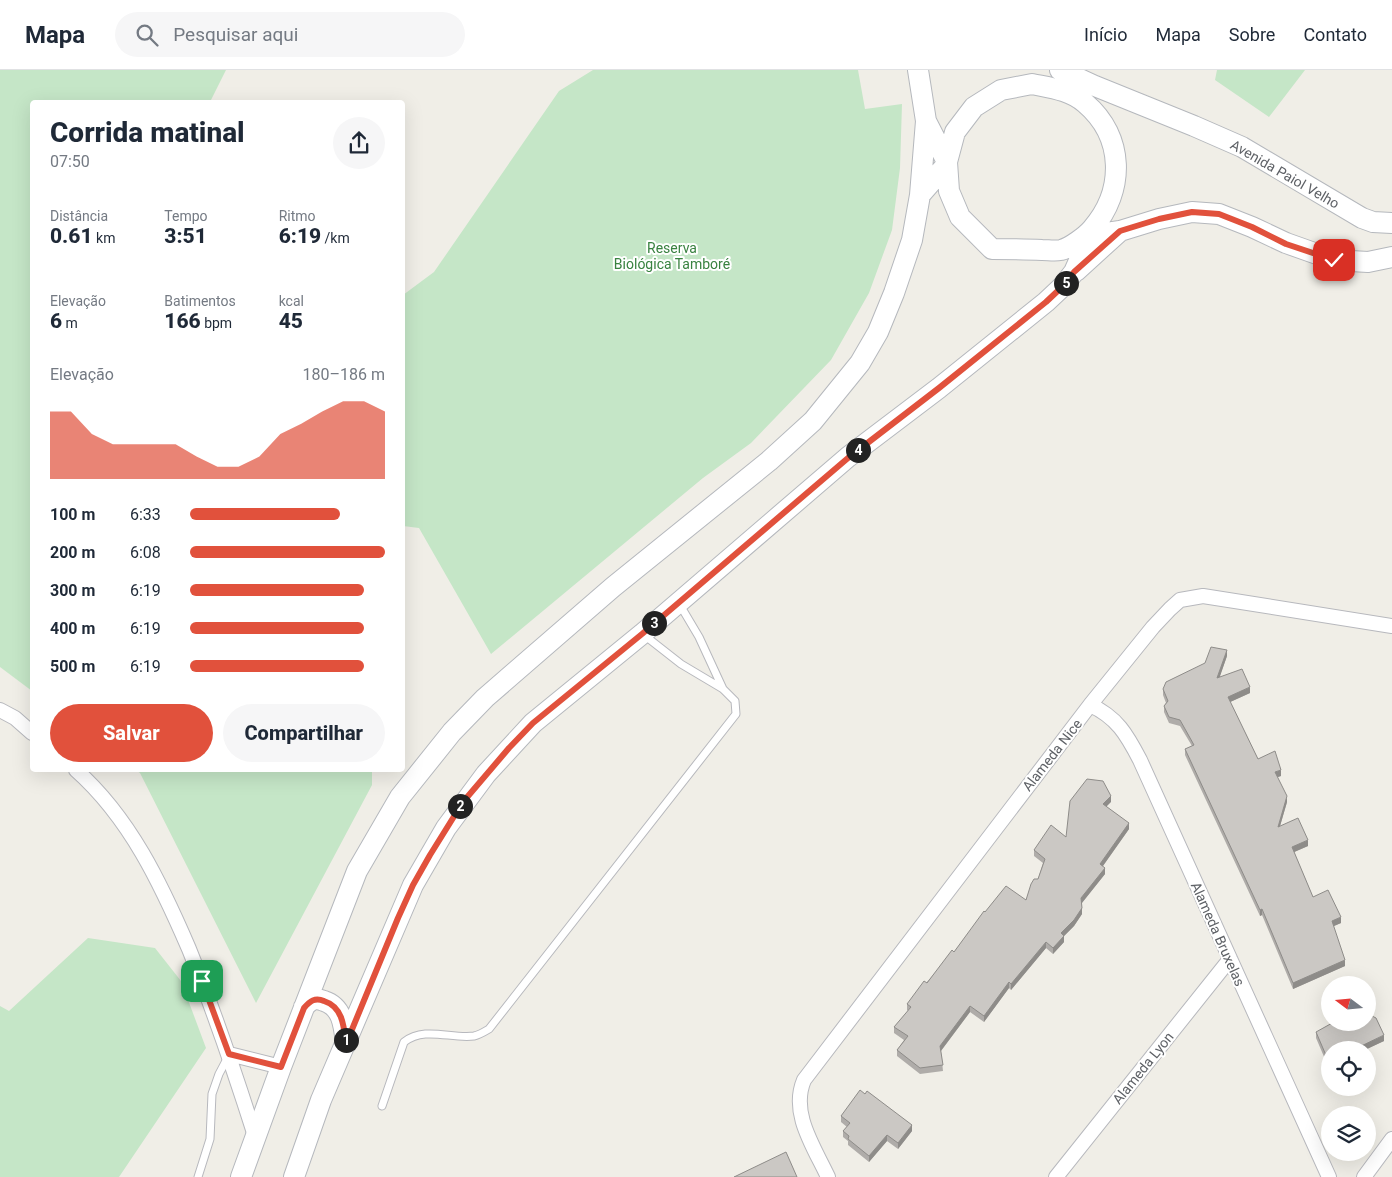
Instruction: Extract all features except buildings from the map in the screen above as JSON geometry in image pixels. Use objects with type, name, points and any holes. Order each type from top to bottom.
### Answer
[{"type":"main road","points":[[241,1177],[281,1067],[357,871],[400,796],[452,732],[485,698],[577,618],[769,461],[813,421],[860,363],[878,332],[912,240],[920,195],[926,121],[918,70]]},
{"type":"main road","points":[[1051,70],[1064,90],[1085,103],[1102,122],[1113,144],[1116,161],[1117,169],[1113,194],[1103,217],[1086,236],[1062,250],[992,249],[960,217],[949,191],[947,163],[955,132],[974,107],[1001,90],[1032,84],[1064,90],[1095,86]]},
{"type":"main road","name":"Avenida Paiol Velho","points":[[1060,70],[1242,147],[1362,218],[1373,222],[1392,223]]},
{"type":"main road","points":[[926,121],[947,163]]},
{"type":"main road","points":[[920,195],[947,163]]},
{"type":"main road","points":[[1086,236],[1120,231],[1152,221],[1192,212],[1219,214],[1252,227],[1286,244],[1334,260],[1368,262],[1392,258]]},
{"type":"main road","points":[[294,1177],[321,1100],[413,885],[463,802],[486,774],[533,723],[642,634],[848,458],[1046,302],[1063,286],[1074,272],[1120,231]]},
{"type":"main road","points":[[1074,272],[1082,254],[1086,236]]},
{"type":"main road","points":[[304,1008],[314,999],[328,1002],[335,1006],[342,1020],[346,1044]]},
{"type":"street","name":"Alameda Nice","points":[[828,1177],[800,1115],[799,1100],[801,1087],[817,1061],[1090,706],[1153,627],[1170,609],[1180,600],[1191,597],[1217,597],[1392,626]]},
{"type":"street","name":"Alameda Bruxelas","points":[[1090,706],[1112,718],[1129,740],[1144,769],[1329,1177]]},
{"type":"street","points":[[0,710],[15,718],[30,731]]},
{"type":"street","points":[[78,772],[125,825],[163,890],[202,981],[229,1054],[255,1136]]},
{"type":"street","name":"Alameda Lyon","points":[[1056,1177],[1230,960]]},
{"type":"street","points":[[229,1054],[281,1067]]},
{"type":"street","points":[[1364,1177],[1392,1139]]},
{"type":"lane","points":[[679,602],[699,636],[723,689]]},
{"type":"lane","points":[[382,1106],[404,1042],[413,1036],[425,1034],[476,1036],[489,1029],[736,714],[735,701],[723,689],[681,664],[642,634]]},
{"type":"lane","points":[[198,1177],[210,1139],[214,1085],[229,1054]]},
{"type":"green space","points":[[0,70],[226,70],[211,100],[30,100],[30,690],[0,667]]},
{"type":"green space","name":"Reserva Biológica Tamboré","points":[[593,70],[858,70],[865,109],[902,104],[900,168],[892,230],[869,293],[831,360],[751,443],[703,478],[491,654],[419,528],[405,526],[405,294],[434,272],[559,91]]},
{"type":"green space","points":[[1217,70],[1305,70],[1269,117],[1215,80]]},
{"type":"green space","points":[[139,772],[372,772],[372,785],[256,1003]]},
{"type":"green space","points":[[88,938],[155,948],[181,981],[206,1048],[119,1177],[0,1177],[0,1006],[9,1011]]},
{"type":"route","points":[[202,981],[229,1054],[281,1067],[304,1008],[314,999],[328,1002],[335,1006],[340,1013],[345,1029],[346,1044],[373,976],[413,885],[463,802],[509,748],[533,723],[642,634],[848,458],[1046,302],[1063,286],[1074,272],[1120,231],[1139,224],[1192,212],[1219,214],[1252,227],[1286,244],[1334,260]]}]
